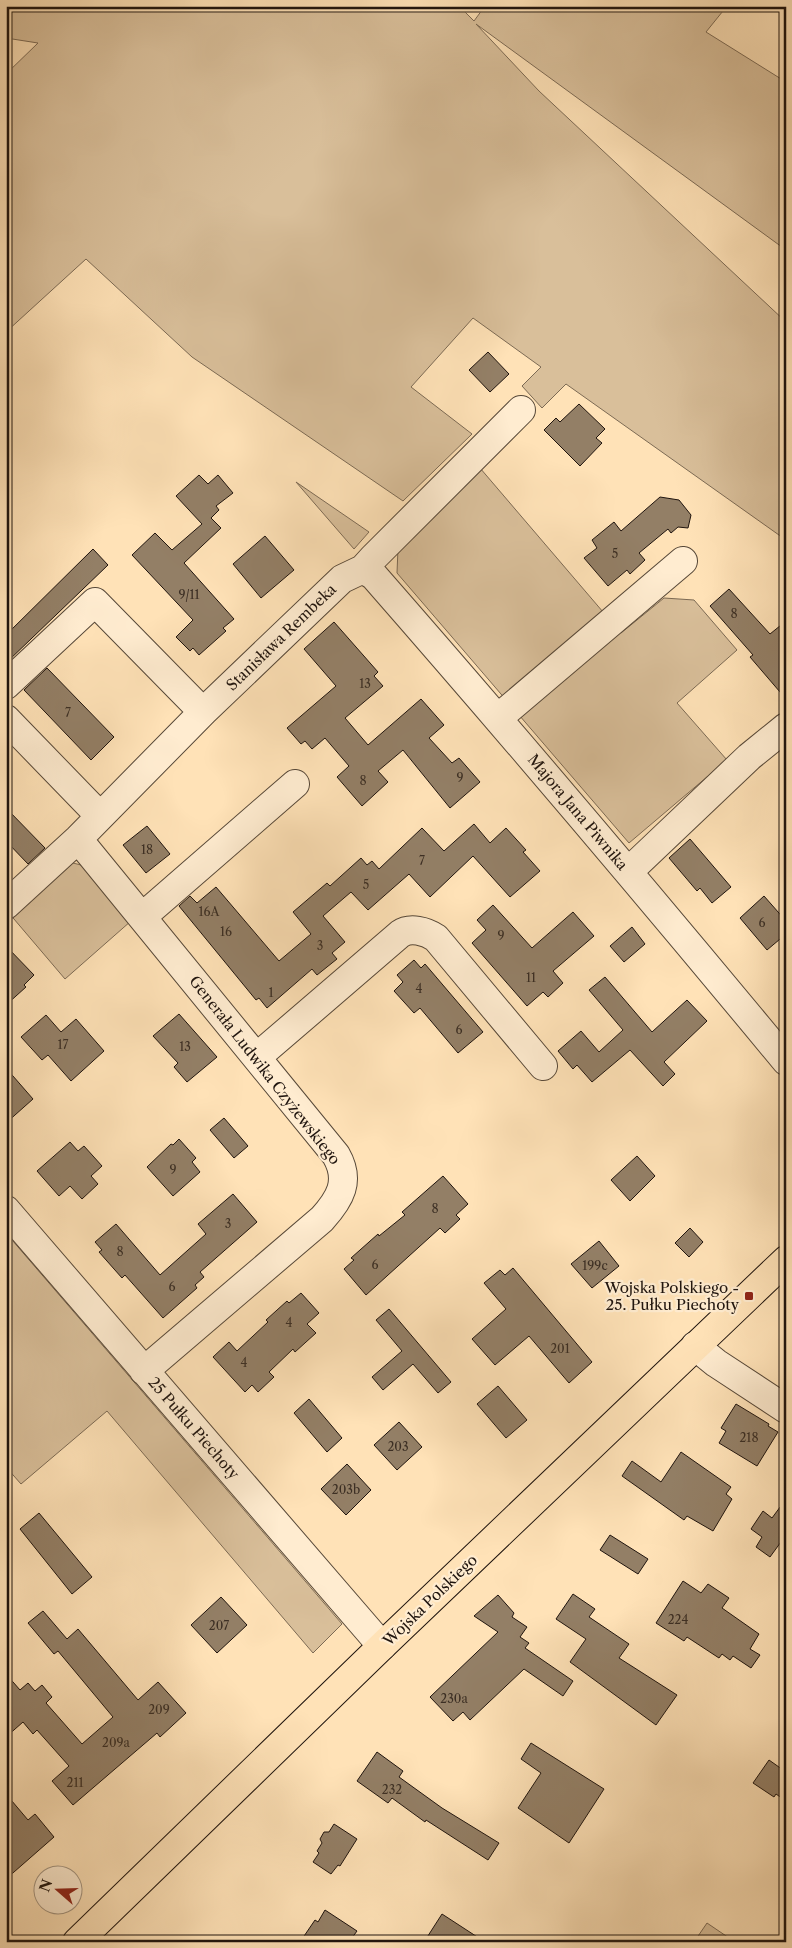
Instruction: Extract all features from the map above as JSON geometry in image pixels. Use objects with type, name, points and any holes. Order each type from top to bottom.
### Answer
[{"type":"main road","name":"Wojska Polskiego","points":[[77,1942],[382,1646],[786,1260]]},
{"type":"street","name":"Stanisława Rembeka","points":[[6,905],[78,838],[203,712],[342,579],[363,569],[521,410]]},
{"type":"street","points":[[498,718],[683,561]]},
{"type":"street","name":"Majora Jana Piwnika","points":[[363,569],[374,576],[498,718],[629,871],[786,1061]]},
{"type":"street","points":[[6,685],[95,602],[203,712]]},
{"type":"street","points":[[6,719],[100,816]]},
{"type":"street","points":[[629,871],[749,757],[786,727]]},
{"type":"street","points":[[142,917],[295,784]]},
{"type":"street","name":"Generała Ludwika Czyżewskiego","points":[[78,838],[336,1155],[344,1172],[342,1189],[335,1203],[322,1219],[144,1371]]},
{"type":"street","points":[[257,1057],[400,934],[404,931],[413,931],[426,933],[436,938],[543,1066]]},
{"type":"street","name":"25 Pułku Piechoty","points":[[6,1210],[382,1646]]},
{"type":"street","points":[[695,1346],[716,1364],[786,1409]]},
{"type":"shaded area","points":[[6,6],[459,6],[474,21],[485,6],[727,6],[706,32],[786,82],[786,250],[476,24],[539,91],[786,322],[786,540],[566,384],[542,408],[522,386],[541,367],[473,318],[411,387],[472,434],[403,501],[192,357],[86,259],[6,332],[6,74],[38,43],[6,38]]},
{"type":"shaded area","points":[[480,468],[621,633],[664,598],[694,600],[737,650],[677,703],[727,760],[629,843],[397,573],[398,548]]},
{"type":"shaded area","points":[[296,482],[369,532],[354,549]]},
{"type":"shaded area","points":[[69,862],[81,865],[91,871],[131,921],[65,979],[8,912]]},
{"type":"shaded area","points":[[6,1233],[342,1624],[313,1653],[107,1411],[21,1484],[6,1467]]},
{"type":"shaded area","points":[[707,1923],[735,1942],[694,1942]]},
{"type":"building","points":[[488,352],[509,374],[490,392],[469,370]]},
{"type":"building","points":[[579,404],[605,429],[596,438],[602,443],[580,466],[544,430],[556,418],[560,422]]},
{"type":"building","points":[[199,475],[208,484],[218,475],[233,493],[216,506],[219,510],[211,518],[221,528],[184,563],[234,619],[223,628],[226,631],[199,655],[193,648],[190,651],[176,637],[193,620],[132,555],[155,533],[172,550],[202,524],[176,496]]},
{"type":"building","points":[[660,497],[679,500],[691,515],[688,528],[678,527],[671,533],[668,529],[639,553],[645,560],[630,574],[627,570],[608,586],[584,558],[597,548],[592,540],[614,522],[621,531]]},
{"type":"building","points":[[265,536],[294,570],[261,598],[233,564]]},
{"type":"building","points":[[93,549],[108,565],[6,663],[6,635]]},
{"type":"building","points":[[729,589],[770,634],[786,621],[786,699],[750,657],[753,655],[710,606]]},
{"type":"building","points":[[334,622],[378,672],[374,676],[383,686],[345,718],[368,745],[421,699],[444,725],[429,738],[452,763],[459,758],[480,782],[450,808],[403,750],[378,771],[388,782],[362,806],[337,777],[349,766],[325,738],[312,749],[305,741],[301,744],[287,728],[336,686],[304,649]]},
{"type":"building","points":[[47,668],[114,737],[91,760],[24,690]]},
{"type":"building","points":[[6,808],[45,848],[28,864],[6,841]]},
{"type":"building","points":[[474,824],[490,843],[506,828],[526,850],[523,852],[540,871],[510,897],[473,856],[430,897],[409,874],[368,910],[351,892],[323,916],[345,942],[332,953],[337,959],[317,975],[312,969],[267,1008],[259,998],[256,1000],[179,906],[190,896],[197,903],[216,887],[279,961],[311,934],[293,912],[327,883],[330,886],[361,858],[367,865],[372,861],[379,869],[422,828],[444,851]]},
{"type":"building","points":[[147,826],[170,854],[146,873],[123,845]]},
{"type":"building","points":[[690,839],[731,887],[712,903],[700,888],[697,891],[669,858]]},
{"type":"building","points":[[764,896],[786,921],[786,934],[767,950],[740,918]]},
{"type":"building","points":[[493,905],[532,948],[573,912],[594,936],[553,971],[563,983],[548,997],[543,992],[527,1006],[472,943],[486,930],[477,920]]},
{"type":"building","points":[[632,927],[645,944],[624,962],[610,946]]},
{"type":"building","points":[[6,946],[34,975],[24,985],[26,987],[6,1005]]},
{"type":"building","points":[[414,960],[421,968],[425,964],[483,1032],[458,1053],[420,1008],[414,1013],[394,991],[403,982],[397,975]]},
{"type":"building","points":[[605,977],[652,1032],[687,1000],[707,1021],[664,1062],[675,1074],[663,1086],[630,1050],[592,1082],[577,1065],[573,1069],[558,1051],[581,1031],[599,1052],[623,1030],[589,990]]},
{"type":"building","points":[[179,1014],[217,1057],[187,1082],[174,1067],[178,1063],[153,1036]]},
{"type":"building","points":[[46,1015],[61,1032],[76,1019],[104,1051],[71,1081],[48,1055],[42,1060],[21,1037]]},
{"type":"building","points":[[6,1068],[33,1099],[6,1123]]},
{"type":"building","points":[[224,1118],[248,1146],[234,1158],[210,1130]]},
{"type":"building","points":[[179,1139],[196,1158],[192,1162],[200,1172],[173,1196],[147,1167],[171,1144],[173,1145]]},
{"type":"building","points":[[70,1142],[78,1151],[84,1146],[102,1166],[91,1176],[98,1184],[82,1199],[70,1186],[59,1196],[37,1171]]},
{"type":"building","points":[[637,1156],[655,1176],[630,1201],[611,1180]]},
{"type":"building","points":[[443,1176],[468,1204],[456,1215],[460,1219],[445,1233],[440,1228],[366,1295],[344,1269],[354,1260],[351,1258],[378,1234],[379,1236],[405,1215],[402,1212]]},
{"type":"building","points":[[233,1194],[257,1222],[200,1272],[204,1277],[195,1285],[197,1288],[163,1318],[125,1275],[122,1278],[99,1252],[102,1250],[95,1242],[116,1224],[160,1275],[206,1234],[198,1224]]},
{"type":"building","points":[[690,1228],[703,1242],[689,1257],[675,1243]]},
{"type":"building","points":[[599,1241],[619,1266],[592,1288],[571,1264]]},
{"type":"building","points":[[513,1268],[592,1362],[569,1383],[529,1336],[495,1365],[472,1339],[506,1309],[484,1283],[500,1270],[505,1275]]},
{"type":"building","points":[[301,1293],[319,1313],[307,1324],[316,1333],[295,1352],[293,1349],[269,1372],[274,1377],[258,1392],[252,1385],[245,1392],[213,1357],[229,1342],[237,1351],[268,1322],[266,1320],[287,1301],[289,1303]]},
{"type":"building","points":[[389,1309],[451,1382],[438,1393],[413,1364],[383,1390],[372,1377],[402,1351],[376,1320]]},
{"type":"building","points":[[498,1386],[527,1420],[506,1438],[477,1404]]},
{"type":"building","points":[[309,1399],[342,1438],[327,1452],[294,1413]]},
{"type":"building","points":[[736,1404],[769,1424],[768,1426],[778,1432],[757,1466],[719,1443],[726,1431],[721,1428]]},
{"type":"building","points":[[399,1422],[422,1447],[397,1470],[374,1445]]},
{"type":"building","points":[[681,1452],[731,1487],[726,1494],[732,1499],[713,1531],[687,1516],[684,1520],[622,1476],[632,1461],[661,1482]]},
{"type":"building","points":[[347,1464],[371,1490],[346,1515],[321,1489]]},
{"type":"building","points":[[786,1499],[786,1535],[770,1557],[756,1547],[762,1537],[751,1529],[763,1511],[772,1518]]},
{"type":"building","points":[[39,1513],[92,1577],[72,1594],[20,1529]]},
{"type":"building","points":[[610,1535],[648,1559],[638,1574],[600,1550]]},
{"type":"building","points":[[683,1581],[701,1593],[708,1584],[729,1598],[722,1608],[759,1634],[750,1649],[760,1655],[751,1668],[733,1656],[730,1660],[722,1654],[719,1658],[687,1637],[684,1641],[656,1623]]},
{"type":"building","points":[[573,1594],[595,1609],[589,1617],[629,1644],[619,1658],[677,1695],[656,1725],[570,1662],[586,1639],[556,1619]]},
{"type":"building","points":[[498,1595],[514,1613],[512,1617],[527,1627],[520,1637],[529,1643],[525,1648],[573,1681],[563,1696],[524,1669],[470,1720],[463,1712],[453,1721],[430,1697],[498,1632],[474,1616]]},
{"type":"building","points":[[221,1597],[247,1625],[217,1653],[191,1625]]},
{"type":"building","points":[[43,1611],[67,1639],[78,1629],[138,1700],[158,1682],[186,1713],[160,1737],[157,1733],[73,1805],[52,1781],[69,1766],[37,1730],[33,1734],[23,1722],[6,1737],[6,1674],[20,1690],[28,1683],[35,1691],[42,1685],[52,1697],[46,1703],[82,1744],[113,1717],[58,1651],[54,1654],[28,1623]]},
{"type":"building","points":[[531,1743],[604,1789],[569,1843],[518,1808],[541,1773],[521,1759]]},
{"type":"building","points":[[377,1752],[403,1771],[399,1777],[442,1808],[499,1843],[488,1860],[426,1820],[425,1822],[392,1798],[388,1803],[357,1781]]},
{"type":"building","points":[[769,1760],[786,1772],[786,1801],[776,1794],[774,1797],[753,1783]]},
{"type":"building","points":[[6,1794],[28,1820],[35,1814],[54,1837],[6,1879]]},
{"type":"building","points":[[334,1824],[357,1839],[340,1866],[338,1865],[331,1874],[313,1862],[319,1853],[317,1851],[322,1843],[320,1839],[324,1832],[329,1832]]},
{"type":"building","points":[[325,1910],[357,1931],[349,1942],[300,1942],[315,1920],[318,1922]]},
{"type":"building","points":[[442,1914],[485,1942],[424,1942]]},
{"type":"place","name":"Wojska Polskiego - 25. Pułku Piechoty","points":[[749,1296]]}]
